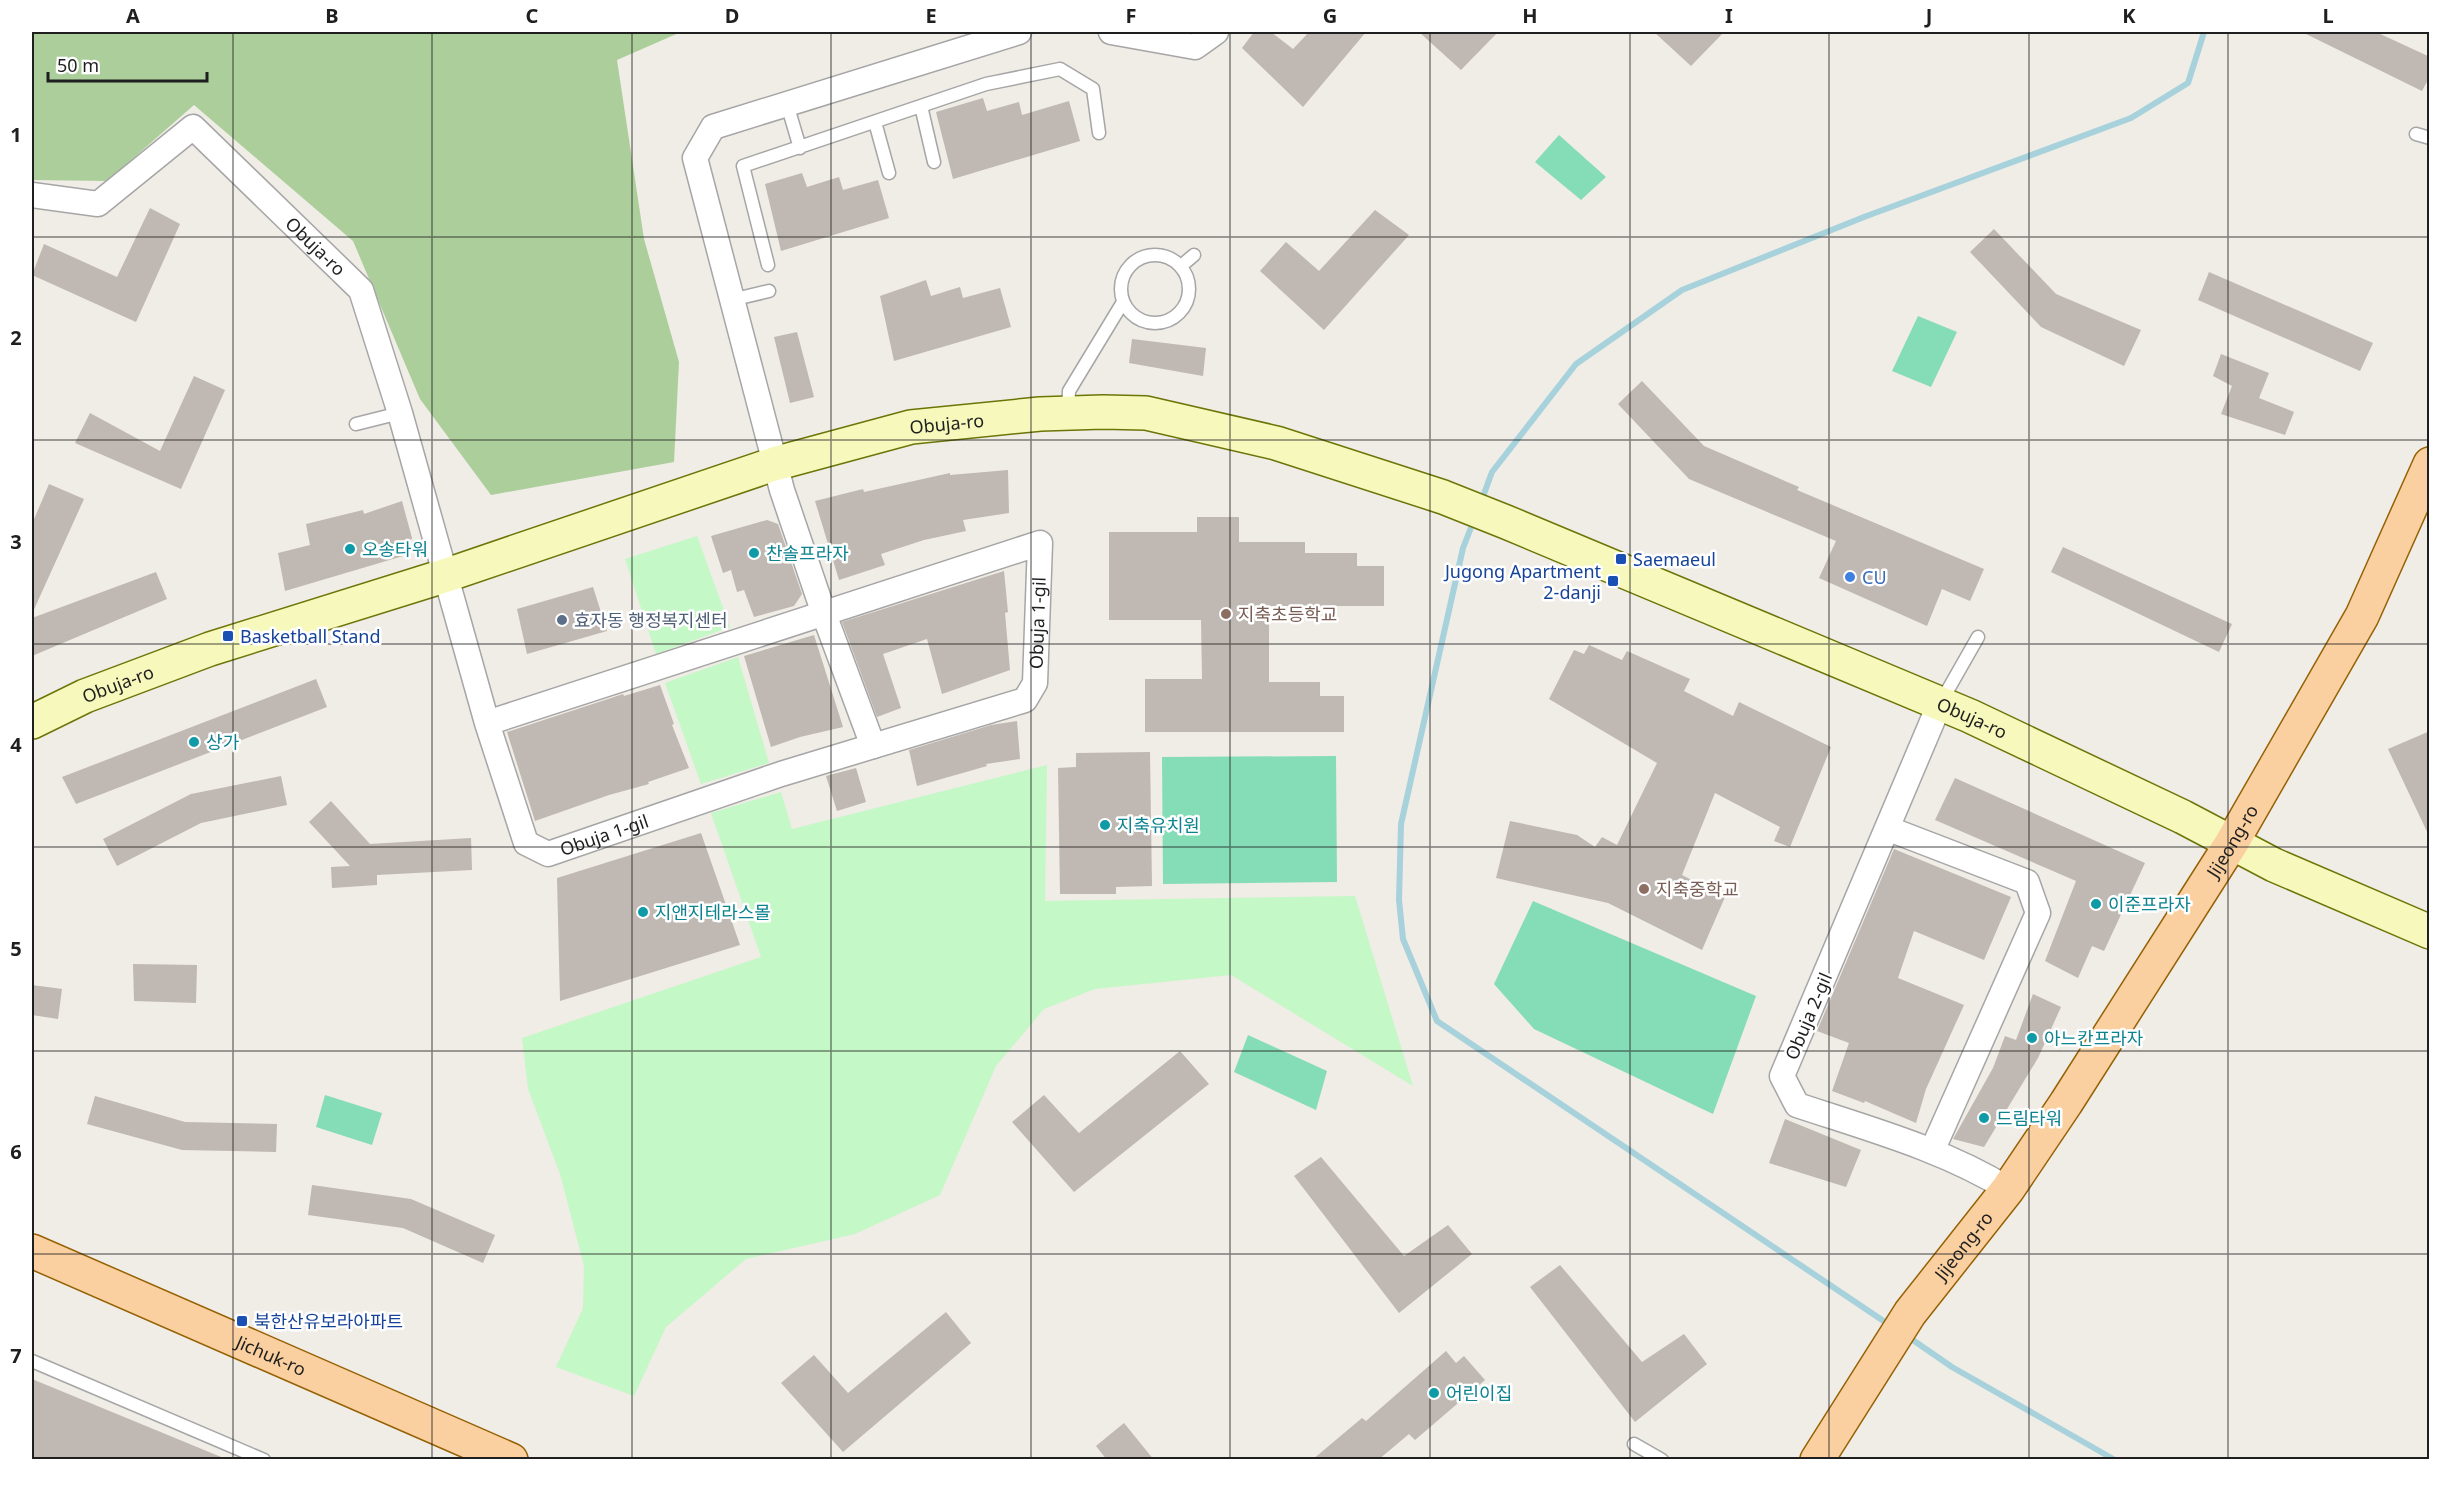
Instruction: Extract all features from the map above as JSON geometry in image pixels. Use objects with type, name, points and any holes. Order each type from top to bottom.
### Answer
[{"type":"main road","name":"Obuja-ro","points":[[32,722],[85,696],[210,649],[447,575],[774,464],[911,427],[1068,412],[1146,413],[1266,440],[1456,503],[1506,522],[1940,703],[2183,817],[2231,844],[2430,932]]},
{"type":"main road","name":"Jijeong-ro","points":[[1817,1460],[1910,1313],[2008,1190],[2067,1103],[2231,844],[2362,616],[2430,464]]},
{"type":"main road","name":"Jichuk-ro","points":[[32,1251],[512,1460]]},
{"type":"street","points":[[873,746],[824,614],[774,464],[695,158],[713,127],[1019,32]]},
{"type":"street","points":[[1111,32],[1195,47],[1216,32]]},
{"type":"street","name":"Obuja-ro","points":[[32,195],[99,204],[194,127],[361,290],[400,413],[447,575]]},
{"type":"street","name":"Obuja 1-gil","points":[[447,575],[488,723],[526,843],[548,854],[781,774],[1025,700],[1035,683],[1040,543],[488,723]]},
{"type":"street","name":"Obuja 2-gil","points":[[1940,703],[1782,1076],[1797,1105],[1932,1151],[1976,1170],[2008,1190]]},
{"type":"street","points":[[1888,829],[2027,882],[2038,913],[1932,1151]]},
{"type":"lane","points":[[768,265],[743,166],[986,84],[1060,69],[1093,89],[1099,133]]},
{"type":"lane","points":[[787,104],[800,148]]},
{"type":"lane","points":[[921,106],[934,162]]},
{"type":"lane","points":[[875,122],[889,173]]},
{"type":"lane","points":[[2416,134],[2430,138]]},
{"type":"lane","points":[[1148,255],[1160,255],[1181,266],[1190,287],[1184,307],[1177,315],[1157,323],[1136,318],[1123,302],[1121,290],[1122,278],[1128,268],[1137,260],[1148,255]]},
{"type":"lane","points":[[1181,266],[1194,255]]},
{"type":"lane","points":[[731,300],[769,291]]},
{"type":"lane","points":[[1068,412],[1069,391],[1123,302]]},
{"type":"lane","points":[[356,424],[400,413]]},
{"type":"lane","points":[[1940,703],[1978,637]]},
{"type":"lane","points":[[32,1361],[264,1460]]},
{"type":"lane","points":[[1634,1444],[1662,1460]]},
{"type":"green space","points":[[32,32],[681,32],[617,60],[644,239],[679,362],[674,462],[491,495],[420,399],[353,241],[194,105],[107,181],[32,180]]},
{"type":"green space","points":[[1559,135],[1606,177],[1581,200],[1535,162]]},
{"type":"green space","points":[[1918,316],[1957,332],[1931,387],[1892,371]]},
{"type":"green space","points":[[697,536],[730,627],[656,654],[625,559]]},
{"type":"green space","points":[[738,657],[769,763],[701,784],[665,683]]},
{"type":"green space","points":[[1336,756],[1337,882],[1163,884],[1162,757]]},
{"type":"green space","points":[[1047,765],[1045,901],[1355,896],[1413,1086],[1231,975],[1095,989],[1044,1009],[996,1066],[940,1195],[855,1234],[746,1259],[666,1327],[634,1396],[556,1367],[583,1308],[584,1266],[560,1174],[528,1089],[522,1038],[761,957],[711,813],[781,792],[792,829]]},
{"type":"green space","points":[[1533,901],[1756,996],[1713,1114],[1534,1029],[1494,984]]},
{"type":"green space","points":[[1248,1035],[1327,1071],[1316,1110],[1234,1072]]},
{"type":"green space","points":[[325,1095],[382,1113],[372,1145],[316,1127]]},
{"type":"building","points":[[1254,32],[1271,32],[1293,49],[1309,32],[1366,32],[1303,107],[1242,48]]},
{"type":"building","points":[[1419,32],[1498,32],[1461,70]]},
{"type":"building","points":[[1654,32],[1724,32],[1691,66]]},
{"type":"building","points":[[2302,32],[2376,32],[2430,57],[2430,76],[2422,91]]},
{"type":"building","points":[[983,98],[987,111],[1019,102],[1022,115],[1069,101],[1080,141],[953,179],[936,112]]},
{"type":"building","points":[[802,173],[807,187],[839,177],[843,190],[878,180],[889,218],[781,251],[765,184]]},
{"type":"building","points":[[150,208],[180,224],[136,322],[32,275],[44,244],[117,277]]},
{"type":"building","points":[[1375,210],[1409,235],[1324,330],[1260,271],[1286,242],[1319,271]]},
{"type":"building","points":[[1994,229],[2056,294],[2141,330],[2124,366],[2041,327],[1970,252]]},
{"type":"building","points":[[2209,272],[2373,343],[2360,371],[2198,300]]},
{"type":"building","points":[[926,280],[931,296],[960,287],[963,298],[1000,288],[1011,327],[894,361],[880,296]]},
{"type":"building","points":[[797,332],[814,397],[790,403],[774,337]]},
{"type":"building","points":[[1132,339],[1206,348],[1203,376],[1129,363]]},
{"type":"building","points":[[2221,354],[2269,373],[2259,398],[2294,412],[2285,435],[2221,414],[2232,386],[2213,376]]},
{"type":"building","points":[[194,376],[225,390],[181,489],[75,443],[90,413],[160,451]]},
{"type":"building","points":[[1642,381],[1704,446],[1799,487],[1797,490],[1984,569],[1970,601],[1942,589],[1927,626],[1819,578],[1836,541],[1689,479],[1618,404]]},
{"type":"building","points":[[1008,470],[1009,513],[963,520],[966,531],[924,540],[881,554],[885,565],[839,580],[815,501],[863,489],[864,492],[950,473],[950,475]]},
{"type":"building","points":[[49,484],[84,499],[32,614],[32,524]]},
{"type":"building","name":"오송타워","points":[[402,501],[412,538],[403,556],[285,591],[278,553],[310,545],[306,524],[363,510],[364,514]]},
{"type":"building","points":[[1197,517],[1239,517],[1239,542],[1305,542],[1305,553],[1357,553],[1357,566],[1384,566],[1384,606],[1269,606],[1269,682],[1320,682],[1320,696],[1344,696],[1344,732],[1145,732],[1145,679],[1202,679],[1201,620],[1109,620],[1109,532],[1197,532]]},
{"type":"building","name":"찬솔프라자","points":[[767,520],[778,524],[802,594],[794,606],[754,617],[744,590],[737,592],[731,570],[723,573],[711,536]]},
{"type":"building","points":[[2063,547],[2232,624],[2219,652],[2051,572]]},
{"type":"building","points":[[1004,571],[1010,670],[942,694],[927,639],[883,654],[901,708],[877,717],[842,622]]},
{"type":"building","points":[[156,572],[167,599],[32,656],[32,618]]},
{"type":"building","name":"효자동 행정복지센터","points":[[593,587],[607,631],[527,654],[517,609]]},
{"type":"building","points":[[814,635],[843,727],[800,737],[771,747],[744,656]]},
{"type":"building","points":[[1589,645],[1622,660],[1627,651],[1690,679],[1684,691],[1733,716],[1739,702],[1831,747],[1790,847],[1774,841],[1780,827],[1715,793],[1682,875],[1725,897],[1702,950],[1608,903],[1496,878],[1510,821],[1577,835],[1595,847],[1602,837],[1617,845],[1657,763],[1549,699],[1574,650],[1584,654]]},
{"type":"building","name":"상가","points":[[316,679],[327,707],[76,804],[62,777]]},
{"type":"building","points":[[660,685],[674,724],[672,725],[689,768],[648,782],[649,784],[609,795],[535,821],[507,732],[623,694],[624,696]]},
{"type":"building","points":[[1017,721],[1020,759],[986,764],[987,766],[917,786],[909,750],[991,725]]},
{"type":"building","points":[[2430,731],[2430,838],[2388,749]]},
{"type":"building","name":"지축유치원","points":[[1150,752],[1152,886],[1116,887],[1116,894],[1060,894],[1058,768],[1076,767],[1076,753]]},
{"type":"building","points":[[856,768],[866,802],[837,811],[826,776]]},
{"type":"building","points":[[281,776],[287,805],[201,823],[117,866],[103,839],[191,794]]},
{"type":"building","points":[[1955,778],[2145,863],[2104,951],[2092,946],[2078,978],[2045,961],[2076,881],[1935,820]]},
{"type":"building","points":[[331,801],[370,844],[471,838],[472,870],[377,875],[377,885],[332,888],[331,867],[350,866],[309,822]]},
{"type":"building","name":"지앤지테라스몰","points":[[701,833],[740,945],[560,1001],[557,878]]},
{"type":"building","points":[[1894,849],[2011,897],[1984,960],[1914,931],[1898,978],[1964,1005],[1926,1089],[1916,1123],[1865,1101],[1864,1103],[1832,1091],[1849,1043],[1817,1031]]},
{"type":"building","points":[[133,964],[197,965],[196,1003],[134,1001]]},
{"type":"building","points":[[32,985],[62,989],[58,1019],[32,1015]]},
{"type":"building","points":[[2033,994],[2061,1007],[2038,1058],[1984,1147],[1953,1139],[1993,1068],[2005,1036],[2016,1040]]},
{"type":"building","points":[[1180,1051],[1209,1084],[1074,1192],[1012,1122],[1044,1095],[1079,1133]]},
{"type":"building","points":[[95,1096],[185,1122],[277,1124],[276,1152],[182,1150],[87,1124]]},
{"type":"building","points":[[1785,1119],[1861,1150],[1846,1187],[1769,1163]]},
{"type":"building","points":[[1321,1157],[1404,1256],[1448,1225],[1472,1254],[1399,1313],[1294,1176]]},
{"type":"building","points":[[312,1185],[411,1199],[495,1235],[483,1263],[403,1228],[308,1215]]},
{"type":"building","points":[[1560,1265],[1642,1362],[1684,1334],[1707,1364],[1635,1422],[1530,1287]]},
{"type":"building","points":[[946,1312],[971,1343],[843,1452],[781,1383],[814,1355],[848,1393]]},
{"type":"building","name":"어린이집","points":[[1446,1351],[1456,1363],[1464,1356],[1485,1380],[1415,1440],[1409,1434],[1378,1460],[1312,1460],[1362,1418],[1366,1421]]},
{"type":"building","points":[[32,1379],[226,1459],[226,1460],[32,1460]]},
{"type":"building","points":[[1124,1423],[1154,1460],[1107,1460],[1096,1446]]},
{"type":"waterway","points":[[1481,502],[1492,472],[1576,364],[1682,290],[1864,217],[2131,118],[2188,83],[2204,32]]},
{"type":"waterway","points":[[1474,520],[1463,548],[1401,824],[1399,900],[1403,939],[1437,1021],[1891,1326]]},
{"type":"waterway","points":[[1907,1336],[1952,1367],[2115,1460]]},
{"type":"place","name":"오송타워","points":[[350,549]]},
{"type":"place","name":"찬솔프라자","points":[[754,553]]},
{"type":"place","name":"Saemaeul","points":[[1621,559]]},
{"type":"place","name":"CU","points":[[1850,577]]},
{"type":"place","name":"Jugong Apartment 2-danji","points":[[1613,581]]},
{"type":"place","name":"지축초등학교","points":[[1226,614]]},
{"type":"place","name":"효자동 행정복지센터","points":[[562,620]]},
{"type":"place","name":"Basketball Stand","points":[[228,636]]},
{"type":"place","name":"상가","points":[[194,742]]},
{"type":"place","name":"지축유치원","points":[[1105,825]]},
{"type":"place","name":"지축중학교","points":[[1644,889]]},
{"type":"place","name":"이준프라자","points":[[2096,904]]},
{"type":"place","name":"지앤지테라스몰","points":[[643,912]]},
{"type":"place","name":"아느칸프라자","points":[[2032,1038]]},
{"type":"place","name":"드림타워","points":[[1984,1118]]},
{"type":"place","name":"북한산유보라아파트","points":[[242,1321]]},
{"type":"place","name":"어린이집","points":[[1434,1393]]}]
